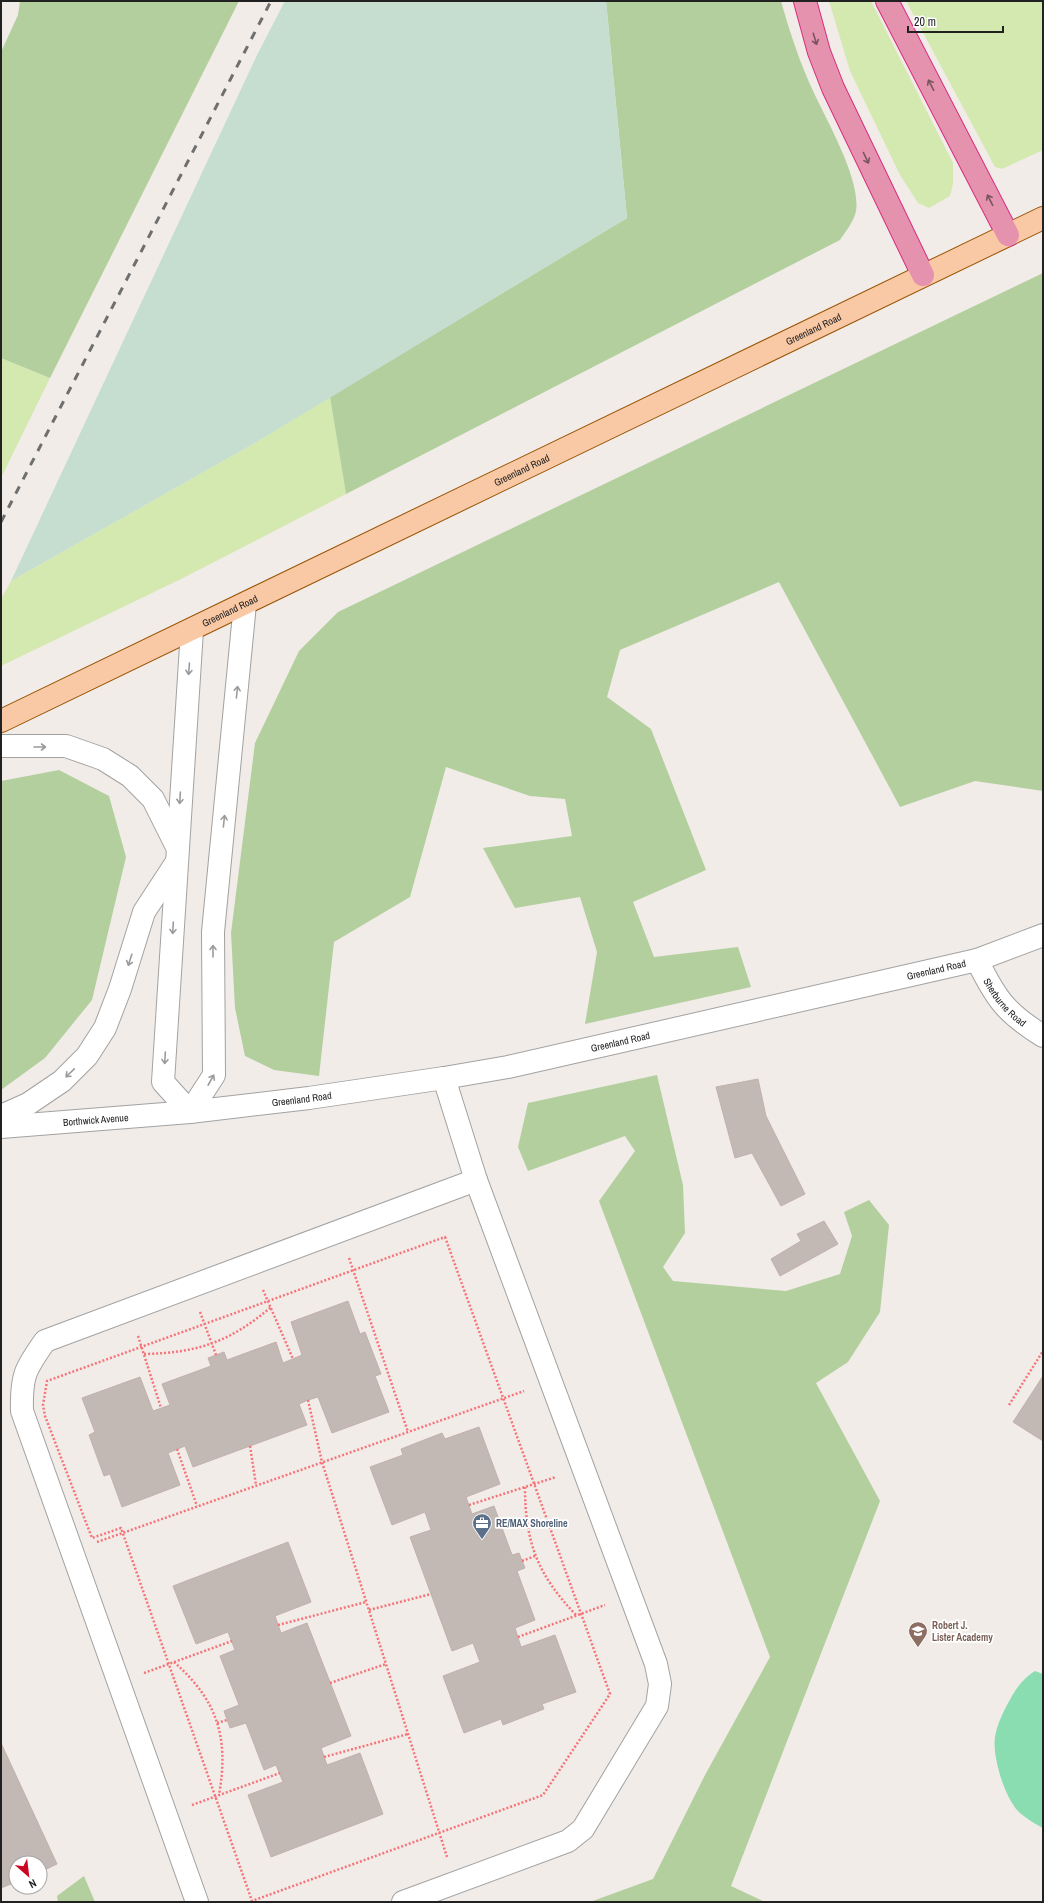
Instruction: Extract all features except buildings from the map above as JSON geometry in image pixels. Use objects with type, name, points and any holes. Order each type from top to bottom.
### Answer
[{"type":"highway","points":[[805,1],[819,52],[833,88],[923,275]]},
{"type":"highway","points":[[887,1],[1008,235]]},
{"type":"main road","name":"Greenland Road","points":[[1,721],[1043,218]]},
{"type":"street","points":[[192,630],[163,1082],[190,1112],[214,1075],[213,932],[245,604]]},
{"type":"street","points":[[1,746],[66,746],[103,759],[130,776],[153,798],[177,854]]},
{"type":"street","points":[[1,1116],[28,1104],[62,1081],[87,1056],[105,1028],[120,989],[144,912],[177,854]]},
{"type":"street","name":"Greenland Road","points":[[190,1112],[309,1098],[508,1067],[977,960],[1043,935]]},
{"type":"street","name":"Sherburne Road","points":[[977,960],[990,986],[1006,1009],[1043,1036]]},
{"type":"street","points":[[403,1902],[568,1841],[583,1829],[657,1706],[660,1684],[656,1664],[631,1595],[476,1180],[444,1078]]},
{"type":"street","name":"Borthwick Avenue","points":[[1,1127],[190,1112]]},
{"type":"street","points":[[197,1902],[22,1411],[22,1388],[28,1365],[45,1341],[476,1180]]},
{"type":"path","points":[[340,1231],[408,1432]]},
{"type":"path","points":[[445,1237],[610,1694],[544,1795],[252,1901],[122,1528],[92,1538],[45,1416],[44,1393],[47,1381],[268,1301],[445,1237]]},
{"type":"path","points":[[252,1263],[293,1359]]},
{"type":"path","points":[[191,1286],[216,1355]]},
{"type":"path","points":[[144,1354],[190,1350],[212,1344],[233,1335],[253,1322],[271,1307]]},
{"type":"path","points":[[130,1309],[161,1408]]},
{"type":"path","points":[[1009,1405],[1043,1351]]},
{"type":"path","points":[[72,1551],[551,1381]]},
{"type":"path","points":[[308,1400],[322,1462],[455,1883]]},
{"type":"path","points":[[250,1446],[256,1485]]},
{"type":"path","points":[[176,1449],[197,1506]]},
{"type":"path","points":[[469,1505],[584,1468]]},
{"type":"path","points":[[525,1487],[525,1511],[528,1534],[535,1556],[545,1578],[559,1598],[576,1615]]},
{"type":"path","points":[[522,1561],[535,1556]]},
{"type":"path","points":[[369,1610],[430,1594]]},
{"type":"path","points":[[518,1637],[631,1595]]},
{"type":"path","points":[[278,1624],[366,1602]]},
{"type":"path","points":[[118,1682],[232,1641]]},
{"type":"path","points":[[174,1662],[188,1674],[201,1689],[218,1723],[223,1747],[223,1771],[219,1795]]},
{"type":"path","points":[[330,1683],[386,1664]]},
{"type":"path","points":[[218,1723],[227,1720]]},
{"type":"path","points":[[324,1757],[408,1734]]},
{"type":"path","points":[[166,1814],[280,1774]]},
{"type":"green space","points":[[20,1],[239,1],[50,378],[1,358],[1,52],[18,15]]},
{"type":"green space","points":[[285,1],[606,1],[627,218],[260,440],[11,581],[258,53]]},
{"type":"green space","points":[[606,1],[781,1],[804,70],[848,167],[856,198],[856,211],[852,222],[840,240],[346,494],[330,397],[627,218]]},
{"type":"green space","points":[[829,1],[871,1],[953,163],[953,184],[950,196],[929,208],[918,203],[900,175],[850,71]]},
{"type":"green space","points":[[906,1],[1043,1],[1043,150],[1002,169],[995,167]]},
{"type":"green space","points":[[1043,273],[1043,791],[975,781],[900,807],[779,582],[620,650],[607,697],[651,729],[706,870],[633,902],[654,957],[738,947],[751,987],[585,1024],[597,952],[580,897],[515,908],[483,848],[572,836],[565,799],[530,796],[446,767],[410,897],[334,942],[319,1076],[274,1070],[245,1056],[235,1008],[231,933],[255,743],[299,651],[338,612]]},
{"type":"green space","points":[[1,358],[50,378],[1,478]]},
{"type":"green space","points":[[330,397],[346,494],[183,578],[1,666],[1,599],[11,581],[260,440]]},
{"type":"green space","points":[[59,770],[109,796],[126,857],[92,1000],[45,1058],[1,1090],[1,781]]},
{"type":"green space","points":[[657,1075],[683,1185],[685,1233],[663,1267],[673,1281],[786,1291],[840,1274],[852,1236],[844,1212],[869,1200],[889,1225],[880,1312],[848,1362],[816,1383],[880,1501],[731,1886],[765,1902],[590,1902],[653,1879],[705,1775],[770,1657],[599,1201],[635,1151],[625,1136],[528,1171],[518,1147],[528,1103]]},
{"type":"green space","points":[[1035,1671],[1043,1674],[1043,1828],[1031,1821],[1014,1807],[1001,1777],[995,1745],[998,1724],[1010,1700],[1022,1682]]},
{"type":"green space","points":[[84,1876],[95,1902],[58,1902],[57,1896]]},
{"type":"railway","points":[[1,522],[271,1]]},
{"type":"place","name":"RE/MAX Shoreline","points":[[482,1540]]},
{"type":"place","name":"Robert J. Lister Academy","points":[[918,1648]]}]
